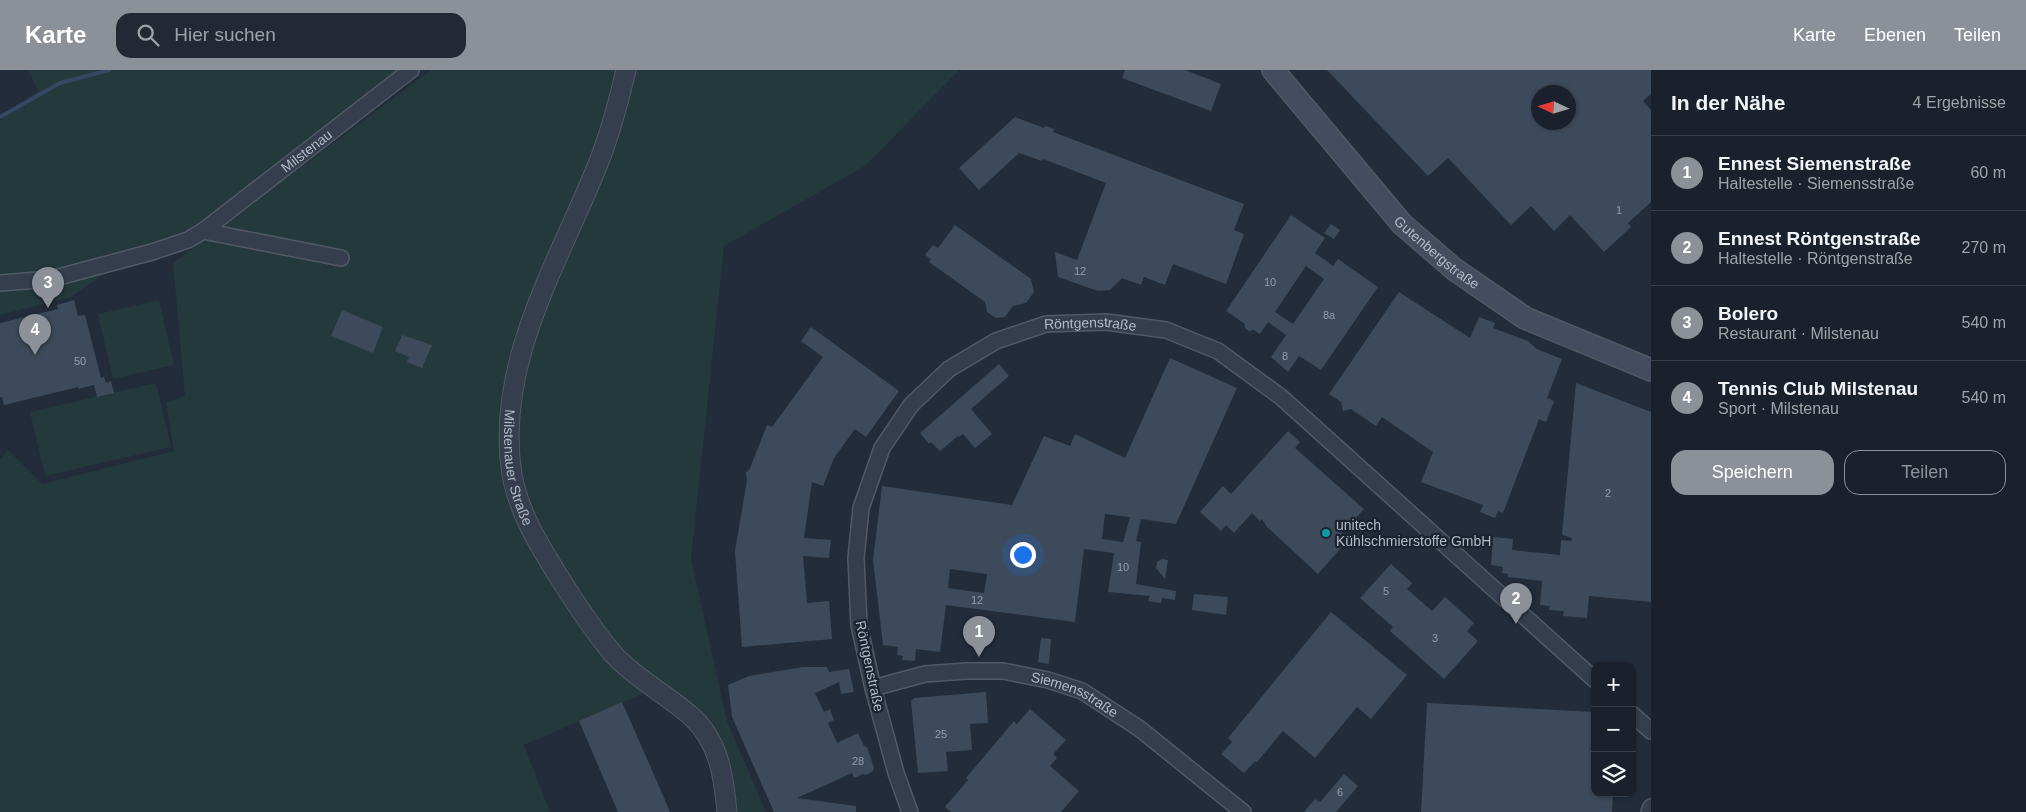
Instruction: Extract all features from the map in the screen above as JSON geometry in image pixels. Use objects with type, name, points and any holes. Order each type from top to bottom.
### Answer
[{"type":"main road","name":"Gutenbergstraße","points":[[1273,70],[1402,224],[1454,269],[1525,318],[1651,370]]},
{"type":"street","name":"Milstenau","points":[[0,283],[51,280],[188,240],[203,231],[300,154],[411,70]]},
{"type":"street","name":"Milstenauer Straße","points":[[626,70],[615,116],[600,158],[558,255],[523,347],[511,409],[510,454],[512,476],[526,519],[536,541],[576,604],[605,644],[627,668],[691,716],[709,738],[724,777],[727,812]]},
{"type":"street","points":[[203,231],[341,258]]},
{"type":"street","name":"Röntgenstraße","points":[[910,812],[896,773],[873,688],[860,624],[856,558],[861,508],[882,448],[911,405],[949,369],[996,341],[1046,324],[1106,322],[1166,330],[1218,351],[1281,397],[1591,676]]},
{"type":"street","name":"Siemensstraße","points":[[873,688],[925,674],[1003,671],[1048,680],[1082,691],[1140,729],[1243,812]]},
{"type":"street","points":[[1636,718],[1651,731]]},
{"type":"street","points":[[1649,812],[1651,807]]},
{"type":"green space","points":[[28,70],[411,70],[203,231],[152,252],[0,283],[0,121],[38,90]]},
{"type":"green space","points":[[431,70],[959,70],[865,166],[724,246],[691,559],[727,721],[766,812],[734,812],[726,756],[654,689],[524,745],[550,812],[0,812],[0,460],[8,450],[42,484],[174,451],[166,402],[185,396],[173,263]]},
{"type":"green space","points":[[111,269],[71,297],[0,315],[0,291],[55,285]]},
{"type":"green space","points":[[159,300],[174,365],[113,379],[98,314]]},
{"type":"green space","points":[[156,383],[171,447],[45,476],[30,412]]},
{"type":"building","points":[[1125,70],[1185,70],[1221,84],[1211,111],[1122,78]]},
{"type":"building","points":[[1327,70],[1651,70],[1651,94],[1643,101],[1651,110],[1651,202],[1628,223],[1631,227],[1604,252],[1570,215],[1554,231],[1531,206],[1511,225],[1448,158],[1428,176]]},
{"type":"building","points":[[1015,117],[1044,128],[1045,126],[1054,129],[1053,132],[1244,204],[1234,230],[1244,234],[1226,284],[1173,264],[1165,285],[1144,277],[1141,285],[1122,278],[1110,290],[1098,291],[1058,277],[1055,252],[1077,260],[1106,183],[1043,159],[1042,161],[1019,153],[979,190],[959,168]]},
{"type":"building","points":[[1291,215],[1325,238],[1315,253],[1333,266],[1338,259],[1378,287],[1321,370],[1299,356],[1288,372],[1271,357],[1286,335],[1268,322],[1260,334],[1254,330],[1249,331],[1245,328],[1245,324],[1226,311]],"holes":[[[1306,266],[1324,279],[1293,324],[1275,312]]]},
{"type":"building","points":[[1331,224],[1340,230],[1334,239],[1324,233]]},
{"type":"building","points":[[955,225],[1031,279],[1034,292],[1026,303],[1013,306],[1005,317],[996,318],[987,312],[985,302],[929,262],[931,259],[925,255],[933,245],[938,248]]},
{"type":"building","points":[[1399,292],[1470,338],[1479,317],[1495,323],[1493,328],[1528,341],[1537,349],[1562,359],[1547,398],[1554,401],[1546,422],[1539,419],[1503,513],[1498,511],[1495,518],[1480,512],[1483,505],[1421,482],[1433,452],[1382,417],[1376,426],[1351,409],[1343,411],[1341,402],[1329,394]]},
{"type":"building","points":[[74,300],[78,316],[85,315],[101,378],[104,377],[106,383],[111,381],[114,393],[97,397],[94,385],[78,389],[78,387],[4,405],[2,397],[0,397],[0,323],[58,309],[57,305]]},
{"type":"building","points":[[342,310],[383,327],[373,353],[331,336]]},
{"type":"building","points":[[811,327],[899,391],[866,437],[855,429],[834,458],[823,486],[812,482],[804,538],[831,540],[829,558],[803,556],[807,603],[829,601],[832,639],[742,647],[735,551],[747,480],[746,473],[750,468],[767,425],[772,427],[823,357],[801,341]]},
{"type":"building","points":[[402,335],[432,345],[422,368],[407,362],[409,357],[395,351]]},
{"type":"building","points":[[1170,358],[1237,388],[1176,524],[1141,519],[1136,541],[1141,542],[1136,584],[1176,591],[1175,600],[1162,598],[1161,603],[1148,601],[1150,596],[1108,592],[1114,553],[1084,549],[1075,622],[946,605],[940,652],[916,649],[915,661],[902,660],[903,656],[897,655],[898,647],[883,645],[873,560],[882,486],[1012,505],[1044,436],[1070,446],[1075,434],[1125,458]],"holes":[[[1105,514],[1130,517],[1123,542],[1102,539]],[[950,569],[987,574],[984,593],[948,588]]]},
{"type":"building","points":[[999,364],[1009,376],[971,409],[992,434],[975,448],[963,434],[940,451],[931,442],[929,444],[920,433]]},
{"type":"building","points":[[1576,383],[1651,412],[1651,602],[1589,596],[1587,618],[1563,616],[1564,611],[1549,610],[1550,606],[1540,605],[1542,581],[1508,577],[1508,574],[1502,573],[1503,567],[1491,565],[1493,537],[1513,539],[1512,550],[1560,555],[1561,540],[1571,541],[1572,538],[1562,535]]},
{"type":"building","points":[[1288,431],[1300,442],[1295,448],[1364,509],[1334,542],[1341,548],[1318,574],[1267,527],[1262,519],[1260,521],[1252,513],[1234,533],[1226,525],[1221,531],[1200,512],[1223,486],[1231,494]]},
{"type":"building","points":[[1162,559],[1168,560],[1165,579],[1156,568],[1157,562]]},
{"type":"building","points":[[1391,564],[1412,583],[1407,589],[1432,611],[1445,597],[1474,623],[1467,631],[1478,641],[1444,679],[1390,631],[1393,627],[1360,598]]},
{"type":"building","points":[[1194,594],[1228,597],[1226,615],[1192,610]]},
{"type":"building","points":[[1331,612],[1407,675],[1371,719],[1357,707],[1315,758],[1283,731],[1257,762],[1255,761],[1244,773],[1221,754],[1232,742],[1228,738]]},
{"type":"building","points":[[1041,638],[1051,639],[1049,664],[1038,662]]},
{"type":"building","points":[[803,667],[827,667],[829,672],[849,669],[854,692],[841,694],[839,682],[815,693],[824,712],[830,709],[834,720],[828,723],[837,743],[858,733],[864,746],[867,747],[874,768],[872,772],[866,775],[863,774],[854,778],[852,773],[797,798],[856,806],[856,812],[774,812],[732,717],[728,685],[749,676]]},
{"type":"building","points":[[986,692],[988,723],[970,724],[972,750],[946,752],[948,771],[918,773],[911,701],[914,698]]},
{"type":"building","points":[[622,702],[670,812],[618,812],[579,721]]},
{"type":"building","points":[[1427,703],[1591,712],[1591,797],[1613,797],[1612,812],[1421,812]]},
{"type":"building","points":[[1030,709],[1066,740],[1053,754],[1057,758],[1050,766],[1079,791],[1061,812],[951,812],[945,807],[968,780],[966,778],[1014,721],[1017,724]]},
{"type":"building","points":[[1344,774],[1358,786],[1336,812],[1304,812],[1315,799],[1320,802]]},
{"type":"waterway","name":"Milstenau","points":[[0,117],[60,83],[109,70]]},
{"type":"place","name":"Bolero","points":[[48,308]]},
{"type":"place","name":"Tennis Club Milstenau","points":[[35,355]]},
{"type":"place","name":"unitech Kühlschmierstoffe GmbH","points":[[1326,533]]},
{"type":"place","name":"Ennest Röntgenstraße","points":[[1516,624]]},
{"type":"place","name":"Ennest Siemenstraße","points":[[979,657]]}]
